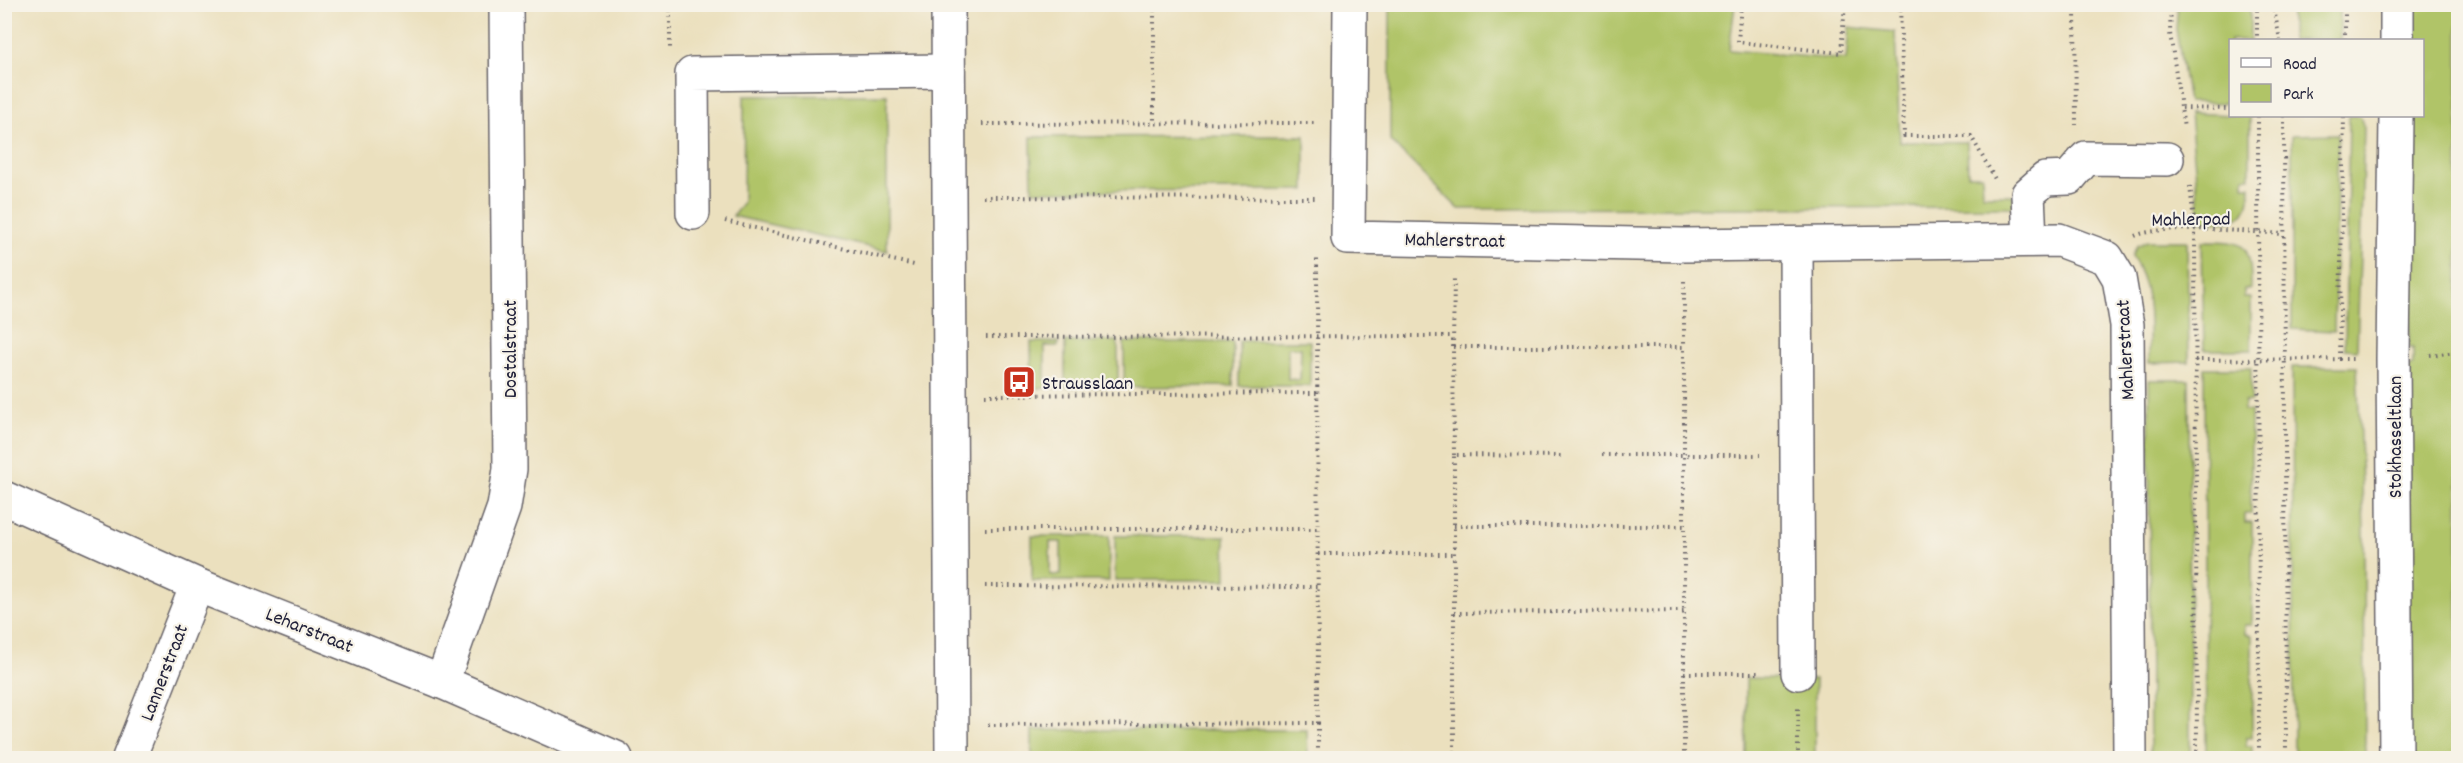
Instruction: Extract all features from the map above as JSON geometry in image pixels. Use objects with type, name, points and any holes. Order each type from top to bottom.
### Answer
[{"type":"street","name":"Dostalstraat","points":[[442,682],[504,507],[510,469],[506,4]]},
{"type":"street","points":[[948,4],[952,759]]},
{"type":"street","points":[[1348,238],[1350,4]]},
{"type":"street","points":[[2397,4],[2397,39]]},
{"type":"street","points":[[693,213],[692,74],[948,71]]},
{"type":"street","name":"Stokhasseltlaan","points":[[2396,117],[2394,358],[2396,759]]},
{"type":"street","points":[[2030,240],[2028,194],[2045,179],[2069,178],[2086,158],[2178,167]]},
{"type":"street","name":"Mahlerstraat","points":[[1348,238],[1454,238],[1684,245],[2059,240],[2107,258],[2119,278],[2127,325],[2130,759]]},
{"type":"street","points":[[1796,244],[1798,673]]},
{"type":"street","name":"Leharstraat","points":[[4,498],[197,585],[442,682],[616,759]]},
{"type":"street","name":"Lannerstraat","points":[[129,759],[197,585]]},
{"type":"path","points":[[1154,4],[1154,123]]},
{"type":"path","points":[[1741,4],[1738,42],[1841,53],[1845,4]]},
{"type":"path","points":[[1900,4],[1904,136],[1971,136],[1996,181],[2010,180],[2028,194]]},
{"type":"path","points":[[2075,4],[2077,148],[2086,158]]},
{"type":"path","points":[[2171,4],[2170,33],[2184,130]]},
{"type":"path","points":[[2257,4],[2257,39]]},
{"type":"path","points":[[2273,4],[2280,39]]},
{"type":"path","points":[[2345,6],[2345,39]]},
{"type":"path","points":[[2182,108],[2229,109]]},
{"type":"path","points":[[2258,117],[2259,759]]},
{"type":"path","points":[[2284,117],[2286,759]]},
{"type":"path","points":[[2339,359],[2344,117]]},
{"type":"path","points":[[949,125],[1349,123]]},
{"type":"path","points":[[2178,167],[2195,230],[2197,759]]},
{"type":"path","points":[[949,197],[1348,198]]},
{"type":"path","points":[[693,213],[950,273]]},
{"type":"path","name":"Mahlerpad","points":[[2107,258],[2138,235],[2195,230],[2283,234]]},
{"type":"path","points":[[1318,759],[1317,238],[1348,238]]},
{"type":"path","points":[[1454,238],[1454,759]]},
{"type":"path","points":[[1684,245],[1684,759]]},
{"type":"path","points":[[950,337],[1454,336]]},
{"type":"path","points":[[1453,347],[1684,346]]},
{"type":"path","points":[[2195,360],[2285,361],[2394,358],[2458,352]]},
{"type":"path","points":[[950,396],[1317,393]]},
{"type":"path","points":[[1454,455],[1565,456]]},
{"type":"path","points":[[1602,455],[1797,455]]},
{"type":"path","points":[[1454,526],[1684,526]]},
{"type":"path","points":[[951,529],[1318,529]]},
{"type":"path","points":[[1318,554],[1454,554]]},
{"type":"path","points":[[951,586],[1317,587]]},
{"type":"path","points":[[1454,613],[1684,611]]},
{"type":"path","points":[[952,725],[1318,723]]},
{"type":"green space","points":[[2178,4],[2250,5],[2250,39],[2229,39],[2229,103],[2188,102],[2176,29]]},
{"type":"green space","points":[[1390,5],[1735,5],[1729,50],[1846,60],[1849,27],[1895,32],[1900,142],[1967,142],[1968,175],[1982,175],[1983,195],[2013,195],[2014,207],[1459,209],[1390,141]]},
{"type":"green space","points":[[2291,5],[2340,5],[2340,39],[2291,39]]},
{"type":"green space","points":[[2411,5],[2458,5],[2458,758],[2405,758],[2409,366],[2413,365],[2413,348],[2409,348],[2405,117],[2424,117],[2424,39],[2408,39]]},
{"type":"green space","points":[[887,95],[887,251],[733,216],[743,202],[744,96]]},
{"type":"green space","points":[[2190,113],[2250,117],[2250,177],[2244,177],[2244,186],[2250,186],[2247,208],[2243,214],[2230,221],[2200,221]]},
{"type":"green space","points":[[2349,117],[2360,117],[2364,128],[2357,350],[2345,349]]},
{"type":"green space","points":[[2338,134],[2334,331],[2292,329],[2292,135]]},
{"type":"green space","points":[[1305,136],[1305,190],[1032,191],[1031,137]]},
{"type":"green space","points":[[2147,241],[2187,241],[2189,362],[2149,363],[2147,294],[2144,281],[2132,256],[2137,246]]},
{"type":"green space","points":[[2202,241],[2237,244],[2247,254],[2250,262],[2251,289],[2244,289],[2244,298],[2251,298],[2251,350],[2204,350]]},
{"type":"green space","points":[[1118,341],[1118,387],[1065,387],[1065,342]]},
{"type":"green space","points":[[1239,341],[1310,341],[1310,386],[1239,386]],"holes":[[[1288,347],[1301,348],[1300,380],[1288,379]]]},
{"type":"green space","points":[[1031,342],[1059,342],[1058,346],[1045,346],[1045,382],[1059,382],[1059,388],[1032,388]]},
{"type":"green space","points":[[1124,342],[1233,342],[1233,386],[1124,387]]},
{"type":"green space","points":[[2292,367],[2357,367],[2364,530],[2365,758],[2294,758]]},
{"type":"green space","points":[[2204,368],[2251,368],[2251,401],[2244,402],[2244,411],[2251,411],[2251,514],[2245,514],[2245,523],[2252,523],[2252,625],[2245,625],[2245,634],[2252,635],[2252,737],[2246,737],[2246,746],[2252,746],[2252,758],[2206,758]]},
{"type":"green space","points":[[2149,380],[2189,380],[2190,758],[2150,758]]},
{"type":"green space","points":[[1032,536],[1109,536],[1109,581],[1032,581]],"holes":[[[1050,542],[1061,542],[1061,575],[1050,575]]]},
{"type":"green space","points":[[1115,536],[1225,536],[1226,580],[1115,580]]},
{"type":"green space","points":[[1746,678],[1815,679],[1815,758],[1746,758]]},
{"type":"green space","points":[[1032,730],[1307,730],[1308,758],[1032,758]]},
{"type":"place","name":"Strausslaan","points":[[1019,382]]}]
